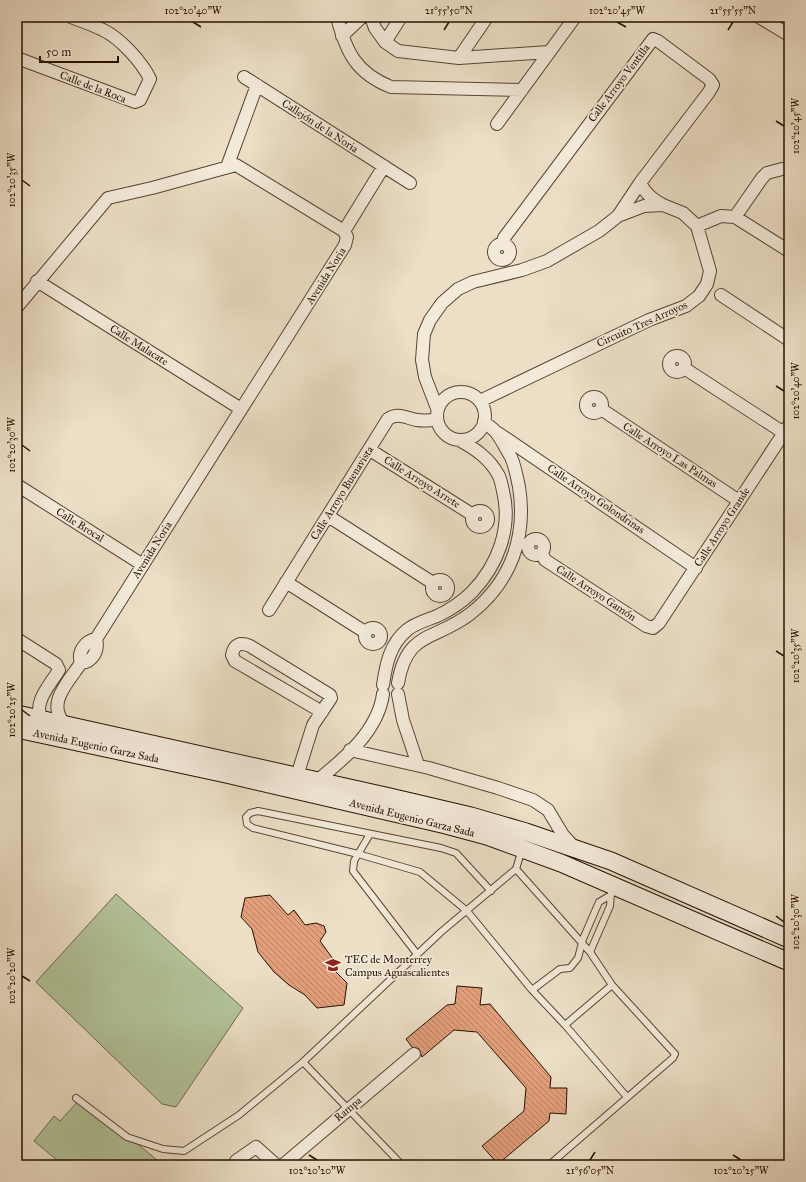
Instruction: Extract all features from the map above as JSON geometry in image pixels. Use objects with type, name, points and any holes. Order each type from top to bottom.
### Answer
[{"type":"main road","name":"Avenida Eugenio Garza Sada","points":[[17,714],[318,780],[471,816],[574,847],[617,880],[789,962]]},
{"type":"main road","name":"Avenida Eugenio Garza Sada","points":[[17,729],[226,774],[446,825],[523,848],[789,939]]},
{"type":"street","name":"Calle de la Roca","points":[[17,58],[135,102],[140,100],[150,79],[145,68],[129,50],[105,30],[71,17]]},
{"type":"street","points":[[337,17],[342,36],[354,62],[364,73],[377,82],[391,87],[522,90]]},
{"type":"street","points":[[342,36],[362,17]]},
{"type":"street","points":[[371,17],[375,28],[385,42],[398,51],[459,58],[549,52]]},
{"type":"street","points":[[385,42],[401,17]]},
{"type":"street","points":[[459,58],[487,17]]},
{"type":"street","points":[[497,124],[575,17]]},
{"type":"street","points":[[759,17],[789,35]]},
{"type":"street","name":"Calle Arroyo Ventilla","points":[[503,243],[504,238],[653,39],[709,79],[713,85],[640,183],[618,216]]},
{"type":"street","name":"Callejón de la Noria","points":[[244,77],[410,183]]},
{"type":"street","points":[[227,167],[257,85]]},
{"type":"street","name":"Avenida Noria","points":[[17,307],[108,198],[236,165],[344,231],[347,237],[346,245],[96,639],[84,645],[80,656],[81,663],[57,701],[57,712],[65,724]]},
{"type":"street","points":[[344,231],[384,166]]},
{"type":"street","points":[[735,217],[762,178],[767,173],[782,169]]},
{"type":"street","points":[[640,183],[645,192],[652,199],[683,213],[697,226],[721,216],[735,217],[789,251]]},
{"type":"street","points":[[318,780],[366,733],[379,711],[389,656],[407,630],[454,607],[472,592],[487,574],[498,554],[504,533],[506,503],[500,477],[489,462],[475,449],[444,434],[438,425],[437,414],[425,377],[422,360],[424,334],[430,320],[442,302],[458,289],[473,282],[522,270],[548,261],[599,231],[618,216],[644,206],[663,205]]},
{"type":"street","name":"Circuito Tres Arroyos","points":[[480,401],[649,320],[686,306],[699,296],[707,284],[710,270],[697,226]]},
{"type":"street","name":"Calle Malacate","points":[[37,282],[241,410]]},
{"type":"street","points":[[721,295],[789,340]]},
{"type":"street","points":[[684,368],[786,429]]},
{"type":"street","points":[[437,414],[447,395],[454,392],[462,391],[471,393],[480,401],[484,408],[484,421],[479,432],[475,435],[459,440]]},
{"type":"street","name":"Calle Arroyo Las Palmas","points":[[601,409],[739,501]]},
{"type":"street","name":"Calle Arroyo Buenavista","points":[[269,610],[388,419],[393,415],[399,415],[418,420],[437,414]]},
{"type":"street","points":[[418,765],[402,711],[398,689],[404,659],[411,648],[421,640],[442,631],[470,614],[491,594],[507,571],[517,549],[521,525],[520,495],[516,472],[512,459],[495,431],[484,421]]},
{"type":"street","name":"Calle Arroyo Grande","points":[[653,628],[659,623],[696,568],[786,429]]},
{"type":"street","name":"Calle Arroyo Golondrinas","points":[[495,431],[696,568]]},
{"type":"street","name":"Calle Arroyo Arrete","points":[[370,450],[473,515]]},
{"type":"street","points":[[516,472],[523,462],[529,458],[536,458]]},
{"type":"street","name":"Calle Brocal","points":[[17,485],[143,565]]},
{"type":"street","points":[[328,516],[433,583]]},
{"type":"street","name":"Calle Arroyo Gamón","points":[[542,553],[546,560],[646,626],[653,628]]},
{"type":"street","points":[[286,582],[365,632]]},
{"type":"street","points":[[17,639],[59,667],[59,670],[39,703],[38,711],[42,720]]},
{"type":"street","points":[[297,776],[314,725],[331,698],[328,692],[250,646],[243,643],[237,644],[233,648],[232,655],[235,660],[322,712]]},
{"type":"street","points":[[379,711],[390,706],[394,706],[402,711]]},
{"type":"street","points":[[350,750],[418,765],[498,788],[533,800],[548,810],[563,835],[574,847]]},
{"type":"street","name":"Rampa","points":[[283,1165],[414,1054]]},
{"type":"street","points":[[236,1161],[256,1147],[276,1165]]},
{"type":"lane","points":[[491,891],[456,854],[441,848],[258,811],[250,813],[246,817],[247,824],[253,828],[358,854],[420,872],[467,911],[532,990],[565,1024],[627,1097]]},
{"type":"lane","points":[[370,834],[354,861],[353,871],[417,954]]},
{"type":"lane","points":[[76,1098],[127,1137],[163,1149],[184,1151],[239,1115],[303,1062],[417,954],[516,869],[523,848]]},
{"type":"lane","points":[[516,869],[590,952],[612,985],[675,1054],[673,1058],[549,1165]]},
{"type":"lane","points":[[532,990],[560,969],[570,968],[578,958],[583,944],[583,939],[599,902],[617,880]]},
{"type":"lane","points":[[590,952],[610,906],[617,880]]},
{"type":"lane","points":[[565,1024],[612,985]]},
{"type":"lane","points":[[303,1062],[402,1165]]},
{"type":"green space","points":[[116,894],[243,1008],[176,1107],[162,1104],[36,982]]},
{"type":"green space","points":[[81,1098],[157,1160],[153,1165],[63,1165],[34,1141],[54,1116],[60,1121]]},
{"type":"building","points":[[270,895],[288,915],[294,910],[305,925],[316,923],[324,926],[326,932],[320,941],[333,959],[328,964],[347,983],[344,1005],[317,1008],[305,995],[289,985],[274,972],[258,952],[252,929],[241,917],[245,898]]},
{"type":"building","points":[[457,986],[482,988],[480,1005],[490,1004],[551,1077],[550,1088],[567,1088],[566,1114],[550,1113],[549,1121],[498,1164],[482,1146],[524,1111],[526,1088],[477,1032],[454,1030],[422,1057],[419,1049],[412,1047],[406,1039],[447,1005],[455,1004]]},
{"type":"place","name":"TEC de Monterrey Campus Aguascalientes","points":[[333,965]]}]
